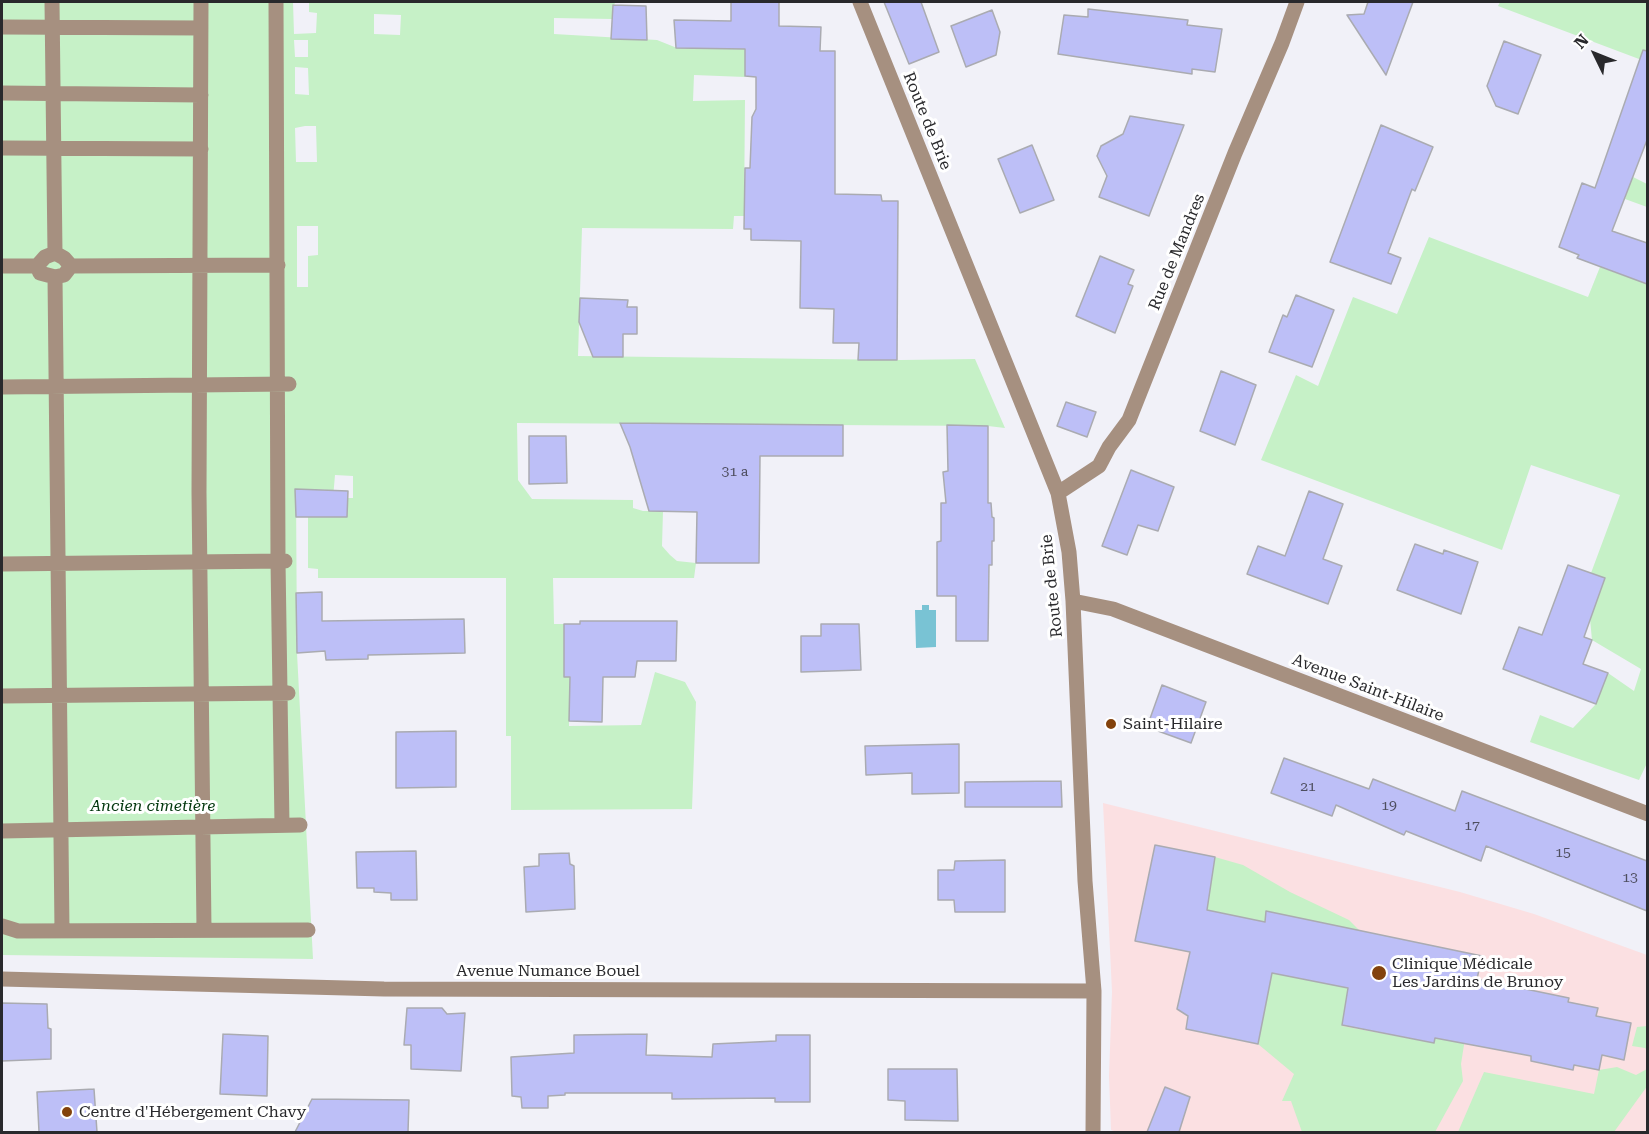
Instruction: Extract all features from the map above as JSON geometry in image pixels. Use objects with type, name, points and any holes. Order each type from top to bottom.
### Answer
[{"type":"street","points":[[52,2],[55,253]]},
{"type":"street","points":[[201,2],[200,562],[204,930]]},
{"type":"street","points":[[276,2],[278,265],[283,385],[282,825]]},
{"type":"street","name":"Route de Brie","points":[[860,2],[1058,493],[1070,552],[1073,601],[1085,881],[1094,991],[1093,1132]]},
{"type":"street","name":"Rue de Mandres","points":[[1058,493],[1099,466],[1109,447],[1129,420],[1297,2]]},
{"type":"street","points":[[2,27],[201,28]]},
{"type":"street","points":[[2,93],[201,95]]},
{"type":"street","points":[[2,148],[201,149]]},
{"type":"street","points":[[37,266],[45,256],[55,253],[71,266],[278,265]]},
{"type":"street","points":[[2,266],[37,266]]},
{"type":"street","points":[[37,266],[40,273],[55,277],[64,275],[71,266]]},
{"type":"street","points":[[55,277],[62,931]]},
{"type":"street","points":[[2,387],[283,385]]},
{"type":"street","points":[[2,564],[282,561]]},
{"type":"street","name":"Avenue Saint-Hilaire","points":[[1073,601],[1113,609],[1647,814]]},
{"type":"street","points":[[2,696],[284,693]]},
{"type":"street","points":[[2,831],[300,825]]},
{"type":"street","points":[[2,926],[18,931],[308,930]]},
{"type":"street","name":"Avenue Numance Bouel","points":[[2,979],[396,989],[1094,991]]},
{"type":"shaded area","name":"Clinique Médicale Les Jardins de Brunoy","points":[[1103,803],[1460,892],[1534,914],[1647,955],[1647,1132],[1117,1132],[1111,1130],[1109,1076],[1112,992]]},
{"type":"green space","name":"Ancien cimetière","points":[[2,2],[293,2],[294,34],[316,33],[317,13],[309,12],[309,2],[615,2],[612,19],[554,18],[554,34],[657,40],[677,48],[745,49],[745,77],[694,75],[693,101],[745,100],[744,216],[734,216],[733,229],[582,228],[578,356],[975,359],[1005,428],[988,426],[517,423],[518,480],[532,499],[633,500],[633,508],[643,511],[663,511],[662,546],[677,561],[696,563],[694,578],[553,578],[554,624],[564,624],[570,677],[569,726],[641,725],[655,672],[685,682],[696,702],[692,809],[511,810],[511,736],[506,736],[506,578],[318,578],[318,569],[308,568],[308,517],[347,517],[348,498],[353,498],[353,476],[335,475],[333,498],[330,490],[296,489],[297,653],[313,959],[2,955]],"holes":[[[374,14],[401,15],[400,35],[374,34]],[[294,40],[308,40],[308,57],[295,57]],[[295,67],[308,68],[309,95],[295,94]],[[316,126],[317,162],[296,162],[295,128]],[[297,226],[318,226],[318,255],[308,256],[308,287],[297,287]]]},
{"type":"green space","points":[[1500,2],[1647,2],[1647,62],[1498,6]]},
{"type":"green space","points":[[1631,176],[1647,184],[1647,207],[1625,199]]},
{"type":"green space","points":[[1429,237],[1588,297],[1600,267],[1647,284],[1648,761],[1639,780],[1530,742],[1540,715],[1573,728],[1596,704],[1608,673],[1634,691],[1641,669],[1592,640],[1590,619],[1591,573],[1620,495],[1531,465],[1502,550],[1261,460],[1296,375],[1318,386],[1353,297],[1397,314]]},
{"type":"green space","points":[[1215,857],[1243,865],[1290,892],[1349,920],[1360,931],[1266,912],[1265,922],[1207,910]]},
{"type":"green space","points":[[1272,973],[1348,988],[1342,1026],[1434,1043],[1441,1007],[1469,1013],[1461,1064],[1463,1081],[1435,1132],[1302,1132],[1291,1101],[1282,1101],[1294,1074],[1258,1044]]},
{"type":"green space","points":[[1647,1026],[1647,1050],[1632,1046],[1637,1027]]},
{"type":"green space","points":[[1617,1067],[1636,1075],[1647,1069],[1648,1085],[1614,1132],[1458,1132],[1484,1072],[1594,1094],[1599,1070]]},
{"type":"water","points":[[922,605],[929,605],[929,610],[936,610],[936,647],[916,648],[915,610],[922,610]]},
{"type":"building","points":[[731,2],[779,2],[779,26],[821,27],[820,51],[835,51],[835,194],[881,195],[882,201],[898,201],[897,360],[858,360],[859,343],[833,343],[834,309],[800,308],[801,241],[751,240],[751,229],[744,229],[745,168],[750,168],[752,117],[756,109],[756,77],[745,76],[745,49],[676,48],[674,20],[731,21]]},
{"type":"building","points":[[884,2],[921,2],[939,52],[909,64]]},
{"type":"building","points":[[1368,2],[1413,2],[1386,75],[1347,15],[1364,14]]},
{"type":"building","points":[[613,5],[646,6],[647,40],[611,39]]},
{"type":"building","points":[[1088,9],[1188,20],[1187,25],[1222,29],[1215,72],[1192,69],[1192,74],[1058,54],[1064,15],[1088,17]]},
{"type":"building","points":[[992,10],[1000,32],[996,55],[966,67],[951,26]]},
{"type":"building","points":[[1504,41],[1541,55],[1518,114],[1496,106],[1487,86]]},
{"type":"building","points":[[1643,50],[1647,51],[1647,140],[1612,231],[1647,243],[1647,284],[1577,258],[1579,255],[1559,247],[1582,183],[1595,188]]},
{"type":"building","points":[[1130,116],[1184,125],[1149,216],[1099,197],[1107,176],[1097,156],[1101,146],[1123,134]]},
{"type":"building","points":[[1381,125],[1433,147],[1415,191],[1412,189],[1388,253],[1401,258],[1391,284],[1330,262]]},
{"type":"building","points":[[1032,145],[1054,200],[1020,213],[998,159]]},
{"type":"building","points":[[1100,256],[1134,270],[1128,284],[1133,286],[1115,333],[1076,316]]},
{"type":"building","points":[[1296,295],[1334,310],[1312,367],[1269,352],[1283,315],[1287,317]]},
{"type":"building","points":[[580,298],[628,300],[627,307],[637,307],[637,334],[623,334],[623,357],[593,357],[579,322]]},
{"type":"building","points":[[1221,371],[1256,385],[1235,445],[1200,431]]},
{"type":"building","points":[[1066,402],[1096,412],[1087,437],[1057,426]]},
{"type":"building","points":[[620,423],[843,425],[843,456],[760,456],[759,563],[696,563],[697,512],[649,511],[630,447]]},
{"type":"building","points":[[947,425],[988,426],[988,503],[991,503],[994,518],[994,541],[992,541],[992,565],[989,565],[988,641],[956,641],[956,596],[937,596],[937,542],[941,541],[941,503],[946,503],[943,472],[948,471]]},
{"type":"building","points":[[529,436],[566,436],[567,483],[529,484]]},
{"type":"building","points":[[1131,470],[1174,487],[1158,531],[1138,525],[1127,555],[1102,546]]},
{"type":"building","points":[[295,489],[348,491],[347,517],[296,517]]},
{"type":"building","points":[[1309,491],[1343,504],[1323,559],[1342,566],[1328,604],[1247,574],[1258,546],[1285,556]]},
{"type":"building","points":[[1415,544],[1443,554],[1444,550],[1478,562],[1461,614],[1397,590]]},
{"type":"building","points":[[1568,565],[1605,578],[1584,637],[1592,640],[1583,664],[1608,673],[1596,704],[1503,669],[1519,627],[1542,635]]},
{"type":"building","points":[[322,592],[322,621],[464,619],[465,653],[368,655],[368,659],[326,660],[325,651],[297,653],[296,593]]},
{"type":"building","points":[[580,621],[677,621],[676,661],[637,661],[635,677],[603,677],[602,722],[569,721],[570,677],[564,677],[564,624],[580,624]]},
{"type":"building","points":[[821,624],[859,624],[861,670],[801,672],[801,636],[821,636]]},
{"type":"building","points":[[1162,685],[1206,702],[1191,743],[1147,727]]},
{"type":"building","points":[[456,731],[456,787],[396,788],[396,732]]},
{"type":"building","points":[[959,744],[959,793],[912,794],[912,773],[866,775],[865,746]]},
{"type":"building","points":[[1284,758],[1369,789],[1373,779],[1455,811],[1462,791],[1647,861],[1647,911],[1486,846],[1481,861],[1406,831],[1404,835],[1336,805],[1332,816],[1271,793]]},
{"type":"building","points":[[1061,781],[1062,807],[965,807],[965,782]]},
{"type":"building","points":[[1155,845],[1215,857],[1207,910],[1265,922],[1266,911],[1482,956],[1477,979],[1569,998],[1568,1002],[1598,1008],[1596,1016],[1631,1023],[1624,1060],[1602,1055],[1599,1070],[1574,1065],[1573,1070],[1531,1061],[1531,1056],[1435,1038],[1434,1043],[1342,1025],[1348,988],[1272,973],[1258,1044],[1186,1029],[1188,1016],[1177,1009],[1190,952],[1135,941]]},
{"type":"building","points":[[416,851],[417,900],[391,900],[391,893],[374,892],[374,888],[357,888],[356,852]]},
{"type":"building","points":[[569,853],[570,864],[574,866],[575,909],[526,912],[524,867],[539,866],[539,854]]},
{"type":"building","points":[[1005,860],[1005,912],[955,912],[954,900],[938,900],[938,870],[954,870],[955,861]]},
{"type":"building","points":[[2,1003],[47,1004],[48,1028],[51,1029],[51,1059],[2,1061]]},
{"type":"building","points":[[407,1008],[442,1008],[447,1014],[465,1013],[461,1071],[411,1069],[411,1045],[404,1045]]},
{"type":"building","points":[[223,1034],[268,1036],[267,1096],[220,1094]]},
{"type":"building","points":[[647,1034],[646,1055],[712,1057],[713,1044],[776,1041],[776,1035],[810,1035],[810,1102],[775,1102],[775,1098],[672,1099],[672,1093],[565,1093],[565,1095],[548,1096],[548,1108],[522,1108],[521,1097],[512,1096],[511,1057],[574,1053],[574,1035]]},
{"type":"building","points":[[888,1069],[957,1069],[958,1121],[905,1120],[905,1101],[888,1100]]},
{"type":"building","points":[[1165,1087],[1190,1097],[1179,1132],[1147,1132]]},
{"type":"building","name":"Centre d'Hébergement Chavy","points":[[94,1089],[97,1132],[39,1132],[37,1092]]},
{"type":"building","points":[[312,1099],[409,1100],[408,1132],[295,1132]]},
{"type":"place","name":"Saint-Hilaire","points":[[1111,724]]},
{"type":"place","name":"Clinique Médicale Les Jardins de Brunoy","points":[[1379,973]]},
{"type":"place","name":"Centre d'Hébergement Chavy","points":[[67,1112]]}]
